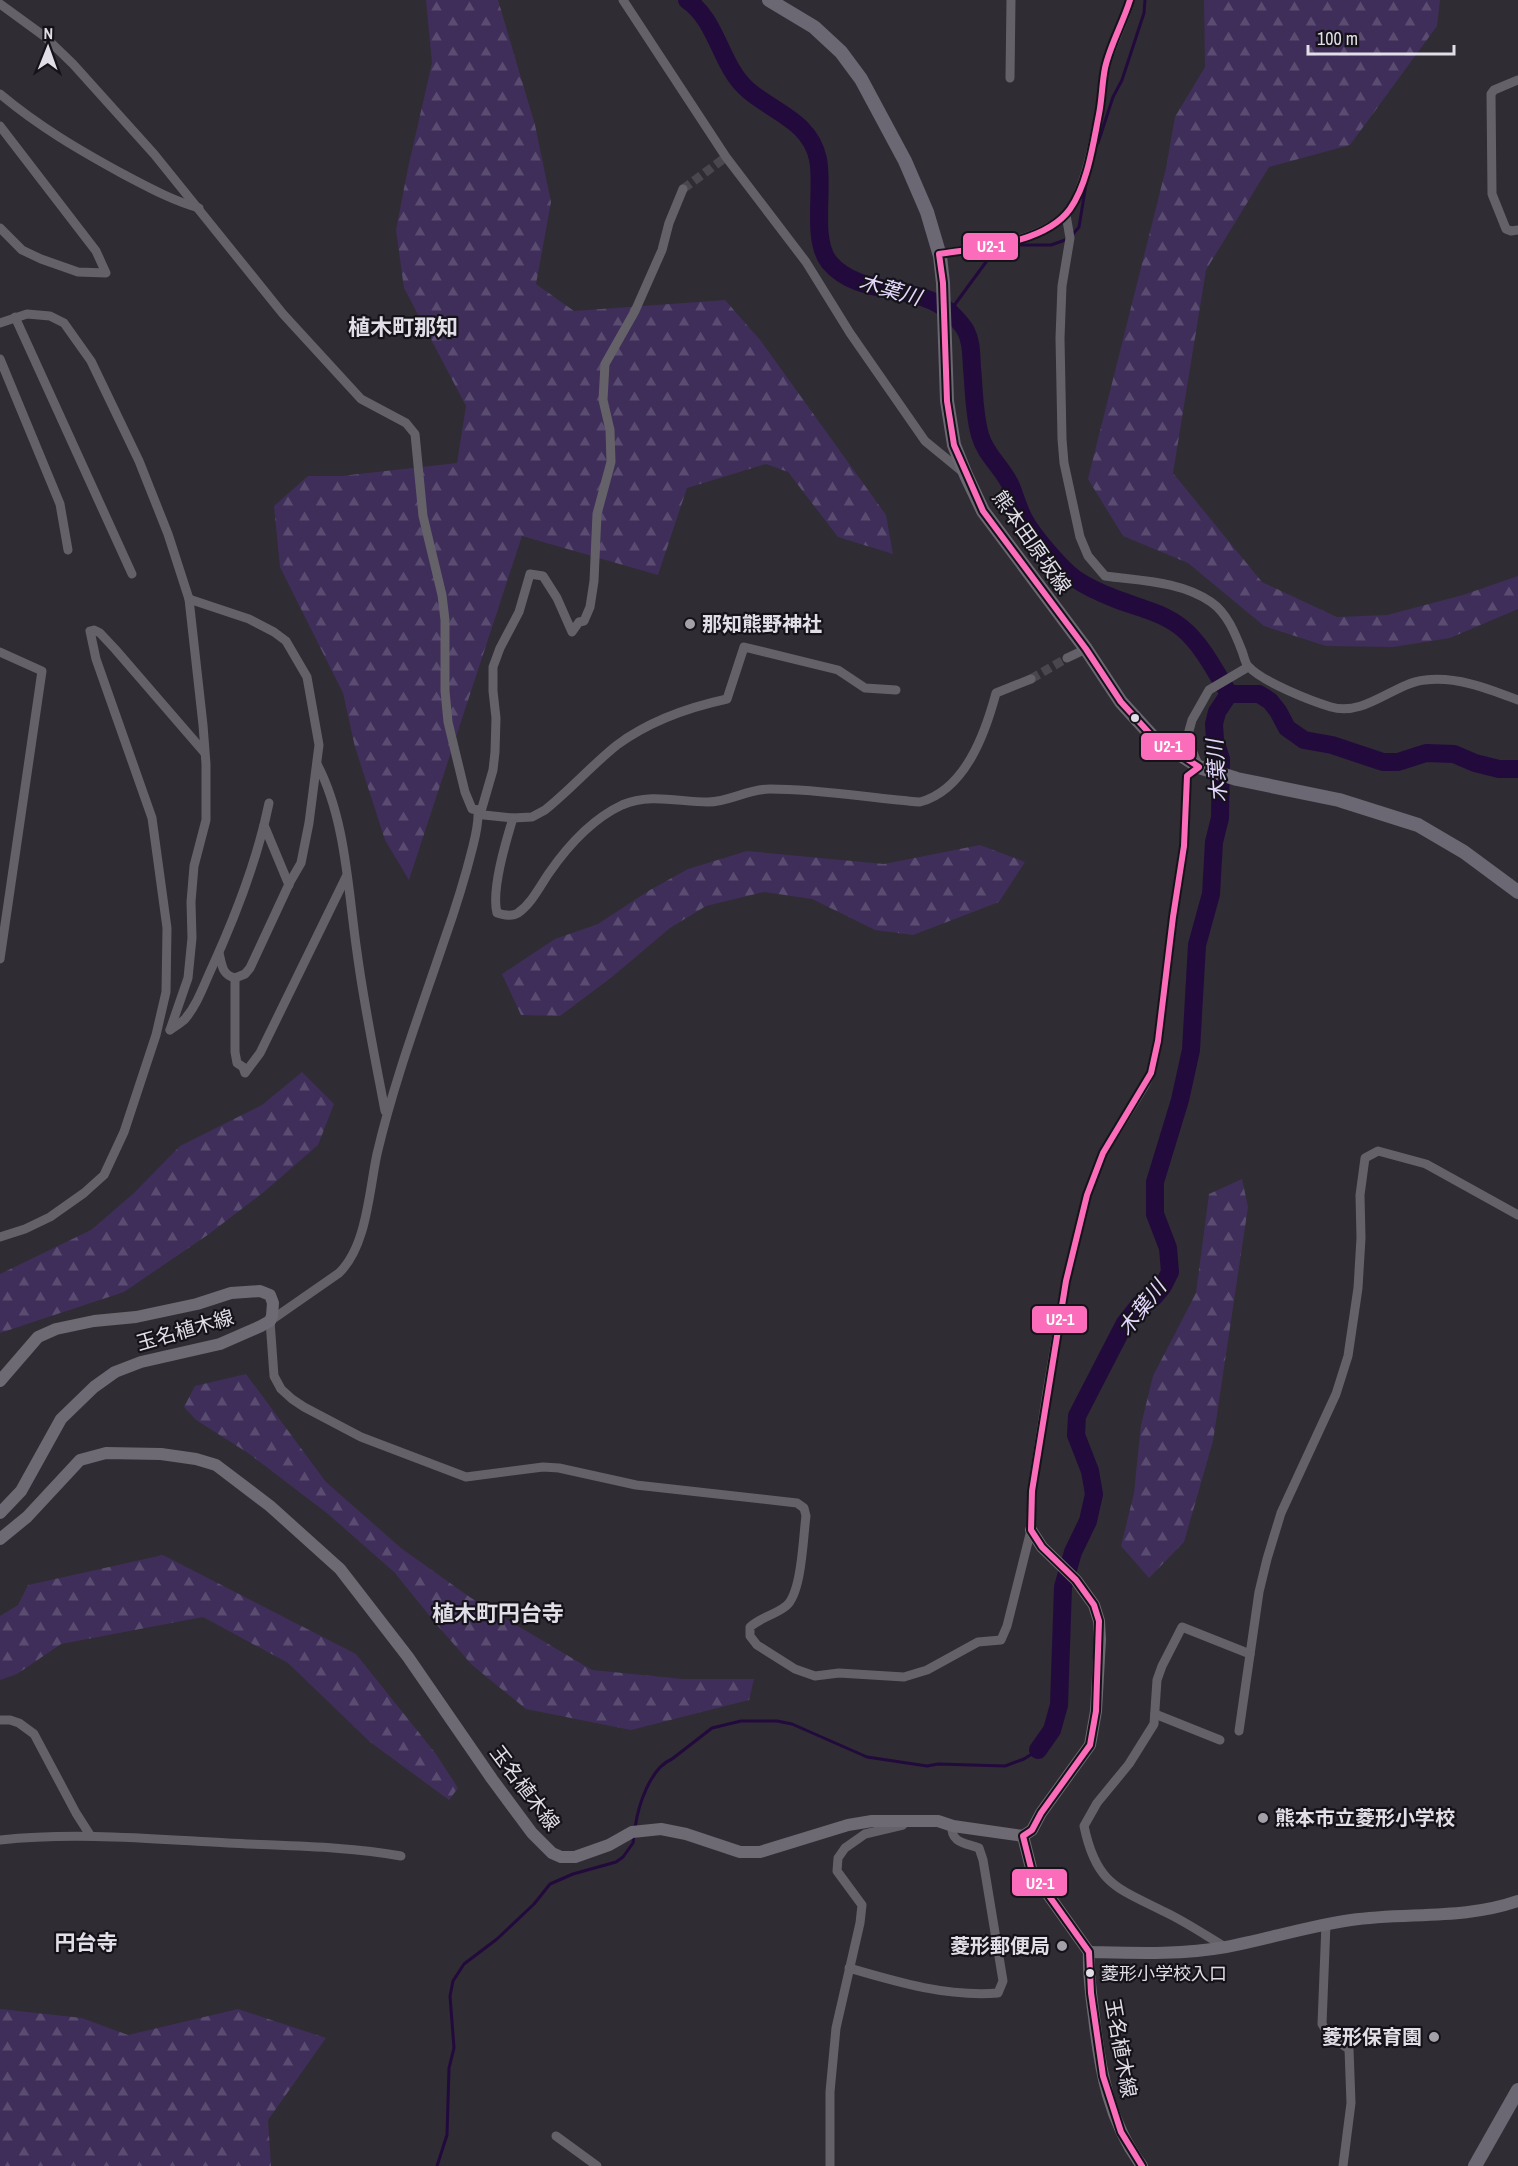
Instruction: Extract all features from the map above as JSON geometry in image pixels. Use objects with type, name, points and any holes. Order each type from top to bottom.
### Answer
[{"type":"main road","name":"熊本田原坂線","points":[[769,0],[814,27],[841,52],[861,79],[905,161],[927,212],[939,254],[943,283],[947,401],[954,444],[966,475],[983,511],[1086,649],[1121,702],[1152,736],[1205,769],[1237,779],[1339,800],[1418,825],[1464,852],[1518,892]]},
{"type":"main road","name":"玉名植木線","points":[[0,1381],[38,1337],[56,1329],[94,1321],[146,1315],[197,1304],[231,1293],[260,1291],[270,1295],[273,1303],[270,1321],[220,1344],[141,1362],[116,1372],[101,1382],[61,1419],[21,1491],[0,1513]]},
{"type":"main road","name":"玉名植木線","points":[[0,1539],[27,1517],[80,1460],[92,1455],[161,1454],[196,1459],[216,1465],[270,1506],[340,1569],[408,1657],[532,1833],[552,1853],[561,1857],[575,1857],[609,1845],[632,1832],[661,1829],[712,1841],[740,1852],[760,1852],[848,1825],[872,1821],[938,1821],[1023,1836]]},
{"type":"main road","points":[[1031,1530],[1042,1547],[1076,1580],[1094,1605],[1099,1621],[1096,1711],[1090,1745],[1041,1813],[1032,1830],[1023,1836],[1032,1872],[1089,1952],[1159,1952],[1225,1947],[1326,1924],[1381,1916],[1471,1912],[1518,1901]]},
{"type":"main road","name":"玉名植木線","points":[[1089,1952],[1088,1968],[1105,2087],[1120,2130],[1142,2166]]},
{"type":"main road","points":[[1475,2166],[1518,2090]]},
{"type":"street","points":[[623,0],[726,157],[806,262],[850,333],[925,441],[966,475]]},
{"type":"street","points":[[1010,78],[1011,0]]},
{"type":"street","points":[[939,254],[1010,242],[1050,227],[1066,215],[1076,196],[1089,160],[1100,112],[1105,68],[1126,18],[1130,0]]},
{"type":"street","points":[[0,4],[44,36],[73,64],[154,154],[283,314],[361,399],[406,423],[415,434],[423,516],[445,620],[445,691],[448,722],[469,806],[472,809],[484,815],[513,818],[532,817],[545,810],[618,745],[648,728],[698,706],[728,699],[744,647],[838,670],[865,688],[896,690]]},
{"type":"street","points":[[1518,80],[1494,90],[1491,94],[1491,127],[1492,194],[1506,229],[1518,230]]},
{"type":"street","points":[[0,93],[72,147],[174,201],[198,208]]},
{"type":"street","points":[[0,126],[96,251],[106,273],[78,272],[40,259],[22,250],[0,228]]},
{"type":"street","points":[[478,810],[482,808],[493,770],[495,752],[493,667],[519,612],[530,574],[543,576],[557,598],[572,632],[579,622],[584,621],[590,607],[594,581],[597,514],[611,462],[610,430],[603,400],[605,364],[635,310],[662,250],[669,223],[683,189]]},
{"type":"street","points":[[1066,215],[1070,238],[1062,286],[1064,462],[1080,537],[1088,556],[1105,576],[1169,584],[1196,593],[1213,603],[1231,625],[1248,667],[1271,682],[1334,708],[1352,708],[1424,680],[1454,680],[1518,700]]},
{"type":"street","points":[[0,322],[27,314],[50,316],[64,323],[91,361],[139,462],[168,534],[189,599],[196,651],[204,752],[206,820],[194,866],[191,902],[192,938],[188,978],[170,1030]]},
{"type":"street","points":[[15,317],[132,574]]},
{"type":"street","points":[[0,359],[60,504],[68,550]]},
{"type":"street","points":[[189,599],[249,619],[286,641],[307,676],[319,745],[301,863],[245,974],[235,978],[228,976],[223,970],[219,953]]},
{"type":"street","points":[[0,1237],[25,1229],[50,1217],[84,1193],[104,1174],[124,1132],[156,1035],[166,993],[167,928],[155,832],[149,807],[96,659],[90,631],[100,633],[116,649],[204,752]]},
{"type":"street","points":[[1067,658],[1086,649]]},
{"type":"street","points":[[0,652],[42,671],[0,958]]},
{"type":"street","points":[[478,810],[479,819],[456,907],[386,1115],[364,1222],[355,1253],[339,1273],[270,1321],[274,1376],[281,1389],[292,1399],[361,1437],[466,1477],[543,1467],[559,1468],[636,1485],[797,1503],[804,1508],[806,1516],[796,1590],[789,1604],[750,1627],[750,1636],[757,1645],[795,1669],[815,1676],[839,1672],[904,1677],[927,1670],[978,1642],[1001,1640],[1007,1626],[1031,1530],[1032,1491],[1066,1281],[1087,1195],[1103,1153],[1144,1088],[1158,1041],[1173,917],[1185,846],[1186,776],[1205,769],[1187,738],[1192,720],[1209,690],[1248,667]]},
{"type":"street","points":[[513,818],[498,879],[495,907],[497,913],[507,916],[517,914],[529,903],[551,870],[576,839],[596,821],[621,805],[642,799],[709,802],[726,800],[751,790],[768,789],[837,793],[920,802],[930,799],[960,774],[987,723],[996,693],[1031,679]]},
{"type":"street","points":[[317,764],[325,778],[333,803],[345,858],[362,985],[386,1115]]},
{"type":"street","points":[[156,1035],[170,1030],[183,1021],[191,1011],[219,953],[242,895],[269,803]]},
{"type":"street","points":[[264,825],[288,885]]},
{"type":"street","points":[[235,978],[235,1052],[237,1063],[243,1067],[245,1073],[260,1053],[346,876]]},
{"type":"street","points":[[1239,1731],[1259,1592],[1267,1559],[1281,1513],[1336,1394],[1348,1356],[1358,1288],[1361,1238],[1359,1195],[1365,1158],[1377,1151],[1426,1164],[1518,1215]]},
{"type":"street","points":[[1225,1947],[1166,1912],[1132,1897],[1115,1886],[1100,1871],[1087,1843],[1084,1826],[1097,1803],[1129,1764],[1154,1724],[1157,1680],[1182,1627],[1250,1654]]},
{"type":"street","points":[[1155,1714],[1220,1740]]},
{"type":"street","points":[[0,1720],[20,1723],[34,1734],[90,1835]]},
{"type":"street","points":[[830,2166],[830,2092],[836,2028],[862,1905],[837,1871],[838,1858],[844,1848],[865,1834],[917,1821]]},
{"type":"street","points":[[849,1968],[946,1991],[998,1993],[1004,1982],[983,1860],[979,1848],[957,1841],[951,1832],[952,1825]]},
{"type":"street","points":[[0,1840],[90,1835],[290,1846],[401,1856]]},
{"type":"street","points":[[1326,1924],[1322,2024],[1330,2037],[1350,2049],[1351,2103],[1343,2166]]},
{"type":"street","points":[[556,2136],[597,2166]]},
{"type":"green space","points":[[426,0],[498,0],[535,125],[551,202],[536,284],[574,311],[725,300],[761,341],[886,515],[893,554],[838,537],[788,472],[766,464],[687,488],[658,575],[522,536],[409,880],[385,840],[355,747],[343,693],[280,567],[274,506],[308,476],[341,476],[457,463],[466,406],[404,288],[396,230],[432,63]]},
{"type":"green space","points":[[1204,0],[1440,0],[1437,26],[1350,145],[1269,167],[1206,270],[1173,473],[1262,582],[1337,617],[1387,615],[1463,595],[1518,576],[1518,609],[1450,638],[1393,647],[1326,646],[1264,626],[1188,563],[1123,536],[1088,479],[1166,168],[1175,117],[1205,67]]},
{"type":"green space","points":[[980,845],[1025,862],[999,902],[913,935],[875,930],[812,899],[764,892],[706,906],[670,928],[612,977],[560,1016],[521,1015],[502,974],[555,939],[598,924],[650,890],[688,869],[747,851],[884,864]]},
{"type":"green space","points":[[302,1072],[334,1104],[318,1145],[264,1192],[209,1234],[124,1292],[0,1333],[0,1274],[91,1230],[134,1193],[180,1146],[262,1105]]},
{"type":"green space","points":[[1242,1179],[1248,1207],[1213,1441],[1184,1542],[1149,1578],[1121,1546],[1134,1493],[1141,1425],[1153,1376],[1196,1293],[1209,1194]]},
{"type":"green space","points":[[246,1374],[326,1482],[401,1548],[471,1598],[592,1670],[683,1679],[754,1679],[749,1700],[631,1730],[526,1709],[472,1665],[394,1572],[328,1514],[248,1453],[196,1420],[184,1407],[195,1386]]},
{"type":"green space","points":[[163,1555],[356,1654],[436,1754],[458,1788],[449,1800],[370,1742],[288,1663],[203,1617],[61,1644],[17,1674],[0,1680],[0,1616],[18,1605],[28,1585]]},
{"type":"green space","points":[[0,2009],[82,2018],[128,2035],[238,2009],[326,2038],[268,2120],[271,2166],[0,2166]]},
{"type":"waterway","name":"木葉川","points":[[687,0],[706,20],[739,80],[758,98],[799,126],[814,146],[819,171],[819,227],[824,252],[829,262],[842,274],[856,281],[922,297],[937,303],[951,313],[965,329],[970,345],[975,411],[982,442],[1010,484],[1024,519],[1041,543],[1064,569],[1082,583],[1096,591],[1158,614],[1182,628],[1202,650],[1229,694],[1217,712],[1214,724],[1215,740],[1221,759],[1220,818],[1214,842],[1211,894],[1197,945],[1191,1050],[1180,1100],[1155,1182],[1155,1214],[1168,1248],[1170,1272],[1154,1297],[1140,1304],[1125,1323],[1077,1416],[1076,1435],[1090,1471],[1094,1494],[1088,1521],[1073,1552],[1063,1587],[1059,1705],[1052,1730],[1038,1750]]},
{"type":"waterway","points":[[1098,143],[1113,97],[1122,80],[1144,13],[1145,0]]},
{"type":"waterway","points":[[1073,234],[1079,227],[1086,184]]},
{"type":"waterway","points":[[950,311],[986,262],[996,253],[1012,245],[1051,245],[1068,239]]},
{"type":"waterway","points":[[1229,694],[1259,694],[1270,701],[1287,728],[1304,740],[1332,745],[1383,762],[1398,762],[1426,753],[1454,754],[1475,763],[1499,769],[1518,769]]},
{"type":"waterway","points":[[635,1828],[642,1799],[657,1770],[712,1728],[741,1721],[777,1721],[792,1724],[867,1757],[927,1766],[938,1764],[1005,1766],[1024,1759],[1038,1750]]},
{"type":"waterway","points":[[437,2166],[447,2135],[449,2068],[454,2048],[450,1996],[453,1981],[464,1964],[497,1939],[534,1904],[550,1884],[573,1874],[616,1862],[623,1857],[633,1843],[634,1834]]},
{"type":"tunnel","points":[[683,189],[726,157]]},
{"type":"tunnel","points":[[1031,679],[1067,658]]},
{"type":"transit line","name":"U2-1","points":[[1130,0],[1105,68],[1099,114],[1086,175],[1070,209],[1059,221],[1028,237],[991,246],[939,254],[943,283],[947,401],[954,445],[983,511],[1086,649],[1121,702],[1152,736],[1199,767],[1187,776],[1184,846],[1158,1041],[1151,1073],[1103,1153],[1087,1195],[1066,1281],[1032,1491],[1031,1530],[1042,1547],[1076,1580],[1094,1605],[1099,1621],[1096,1711],[1090,1745],[1041,1813],[1032,1830],[1023,1836],[1032,1872],[1089,1952],[1091,1993],[1103,2076],[1121,2132],[1142,2166]]},
{"type":"place","name":"那知熊野神社","points":[[690,624]]},
{"type":"place","name":"熊本市立菱形小学校","points":[[1263,1818]]},
{"type":"place","name":"菱形郵便局","points":[[1062,1946]]},
{"type":"place","name":"菱形小学校入口","points":[[1090,1973]]},
{"type":"place","name":"菱形保育園","points":[[1434,2037]]},
{"type":"district","name":"植木町那知","points":[[403,327]]},
{"type":"district","name":"植木町円台寺","points":[[498,1613]]},
{"type":"district","name":"円台寺","points":[[86,1943]]}]
